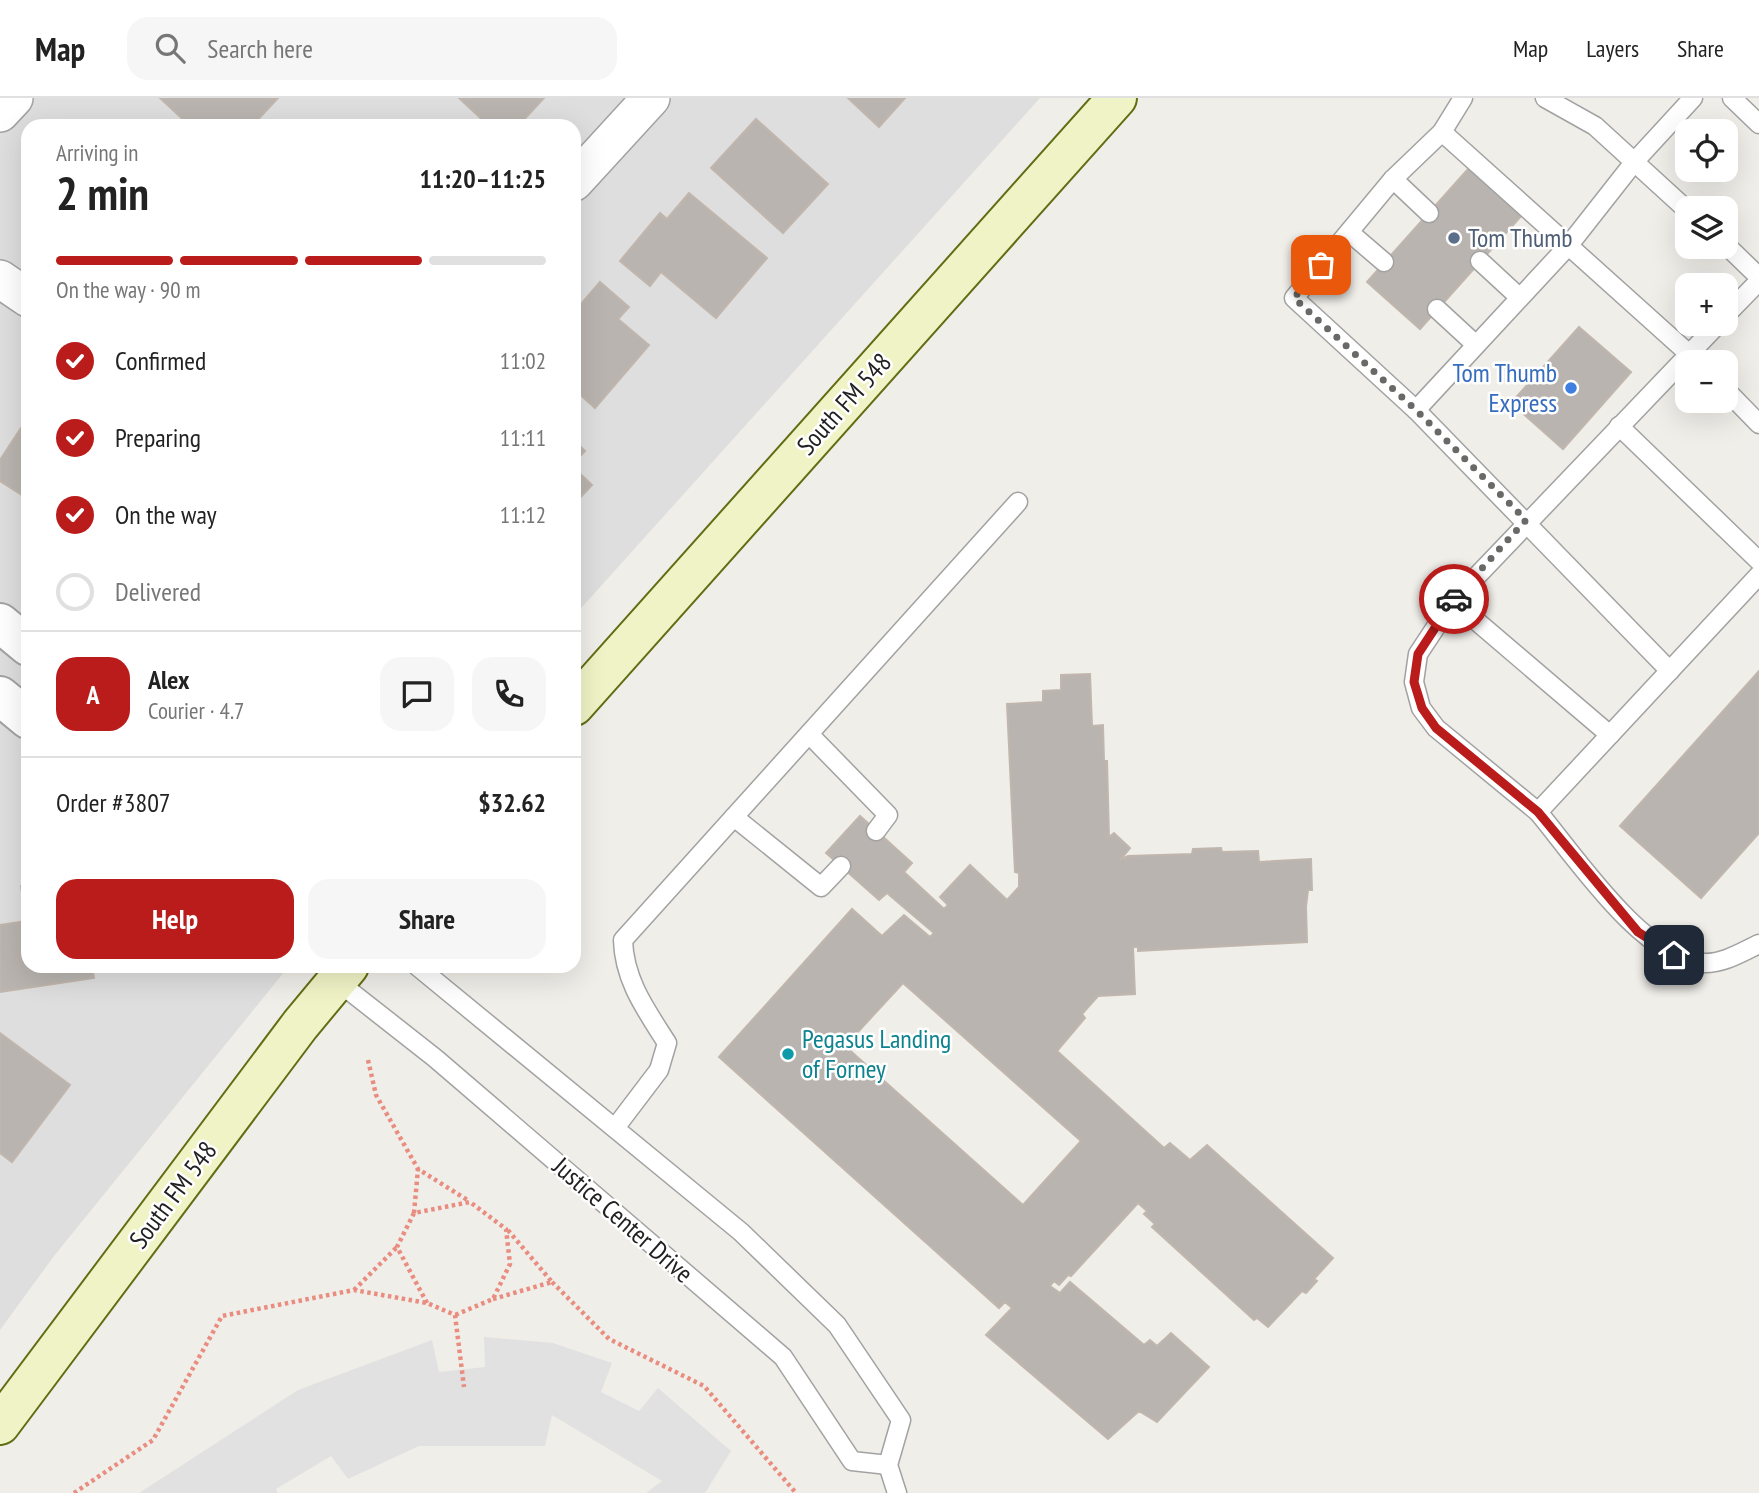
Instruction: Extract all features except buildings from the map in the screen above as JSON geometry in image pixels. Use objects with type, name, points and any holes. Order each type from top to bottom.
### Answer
[{"type":"main road","name":"South FM 548","points":[[581,698],[1117,99]]},
{"type":"main road","name":"South FM 548","points":[[0,1425],[292,1036],[334,973]]},
{"type":"street","points":[[0,113],[14,98]]},
{"type":"street","points":[[581,174],[651,98]]},
{"type":"street","points":[[0,279],[21,293]]},
{"type":"street","points":[[0,623],[21,640]]},
{"type":"street","points":[[0,696],[21,713]]},
{"type":"lane","points":[[1464,98],[1442,132],[1393,179],[1294,298],[1416,410],[1526,520],[1670,671]]},
{"type":"lane","points":[[1545,98],[1595,126],[1675,198]]},
{"type":"lane","points":[[1416,410],[1569,245],[1635,161],[1693,98]]},
{"type":"lane","points":[[1732,98],[1759,124]]},
{"type":"lane","points":[[1442,132],[1685,350]]},
{"type":"lane","points":[[1393,179],[1429,213]]},
{"type":"lane","points":[[1349,232],[1384,262]]},
{"type":"lane","points":[[1738,257],[1759,279],[1738,302]]},
{"type":"lane","points":[[1480,261],[1519,297]]},
{"type":"lane","points":[[1437,309],[1475,344]]},
{"type":"lane","points":[[1675,375],[1619,426],[1526,520],[1453,601],[1418,654],[1414,682],[1422,708],[1436,728],[1538,812],[1638,932],[1674,955],[1703,963],[1728,959],[1759,944]]},
{"type":"lane","points":[[1738,402],[1759,424]]},
{"type":"lane","points":[[1619,426],[1759,561]]},
{"type":"lane","points":[[615,1128],[659,1070],[667,1043],[641,1003],[623,964],[623,940],[1018,502]]},
{"type":"lane","points":[[1538,812],[1759,575]]},
{"type":"lane","points":[[1453,601],[1610,735]]},
{"type":"lane","points":[[809,734],[888,816],[876,831]]},
{"type":"lane","points":[[734,817],[821,887],[841,866]]},
{"type":"lane","name":"Justice Center Drive","points":[[337,973],[782,1357],[852,1461],[888,1465]]},
{"type":"lane","points":[[426,973],[741,1232],[837,1325],[901,1420],[888,1465],[897,1493]]},
{"type":"path","points":[[368,1060],[376,1095],[418,1169],[506,1229],[552,1282],[609,1339],[705,1386],[796,1493]]},
{"type":"path","points":[[354,1290],[397,1247],[414,1213],[418,1169]]},
{"type":"path","points":[[414,1213],[470,1202]]},
{"type":"path","points":[[493,1299],[510,1264],[506,1229]]},
{"type":"path","points":[[397,1247],[427,1303]]},
{"type":"path","points":[[74,1493],[153,1440],[222,1316],[354,1290],[427,1303],[455,1315],[493,1299],[552,1282]]},
{"type":"path","points":[[455,1315],[464,1387]]},
{"type":"shaded area","points":[[0,98],[1040,98],[581,608],[581,119],[21,119],[21,973],[283,973],[54,1256],[0,1330]]},
{"type":"shaded area","points":[[484,1337],[553,1343],[612,1363],[601,1392],[639,1411],[658,1388],[731,1451],[705,1493],[646,1493],[662,1481],[552,1415],[545,1446],[419,1446],[348,1479],[331,1456],[276,1489],[278,1493],[139,1493],[298,1390],[432,1340],[439,1372],[485,1367]]},
{"type":"way so far","points":[[1321,265],[1294,298],[1416,410],[1526,520],[1454,599]]},
{"type":"place","name":"Tom Thumb","points":[[1454,238]]},
{"type":"place","name":"Tom Thumb Express","points":[[1571,388]]},
{"type":"place","name":"Pegasus Landing of Forney","points":[[788,1054]]},
{"type":"route","points":[[1454,599],[1418,654],[1414,682],[1422,708],[1436,728],[1538,812],[1638,932],[1674,955]]}]
